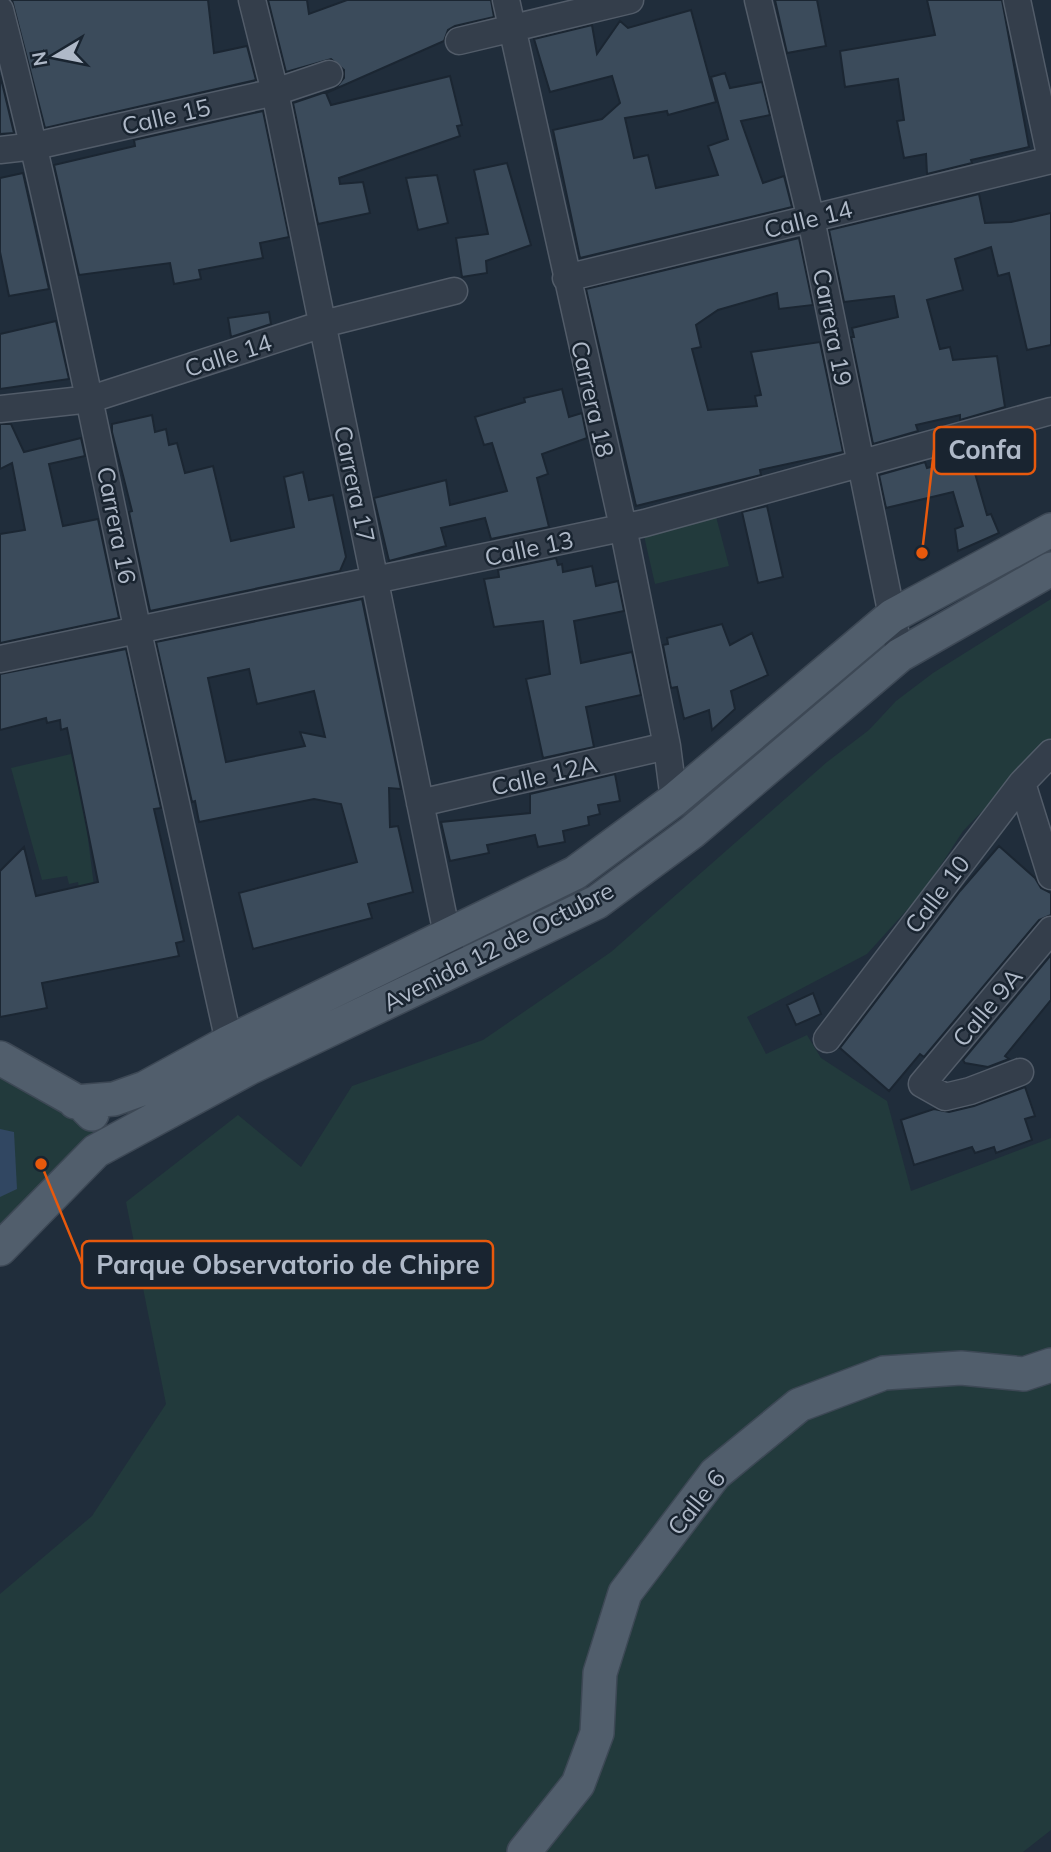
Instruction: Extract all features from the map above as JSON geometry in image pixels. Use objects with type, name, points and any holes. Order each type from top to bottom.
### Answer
[{"type":"main road","name":"Avenida 12 de Octubre","points":[[75,1102],[114,1099],[145,1088],[229,1041],[575,873],[674,800],[892,616],[1051,530]]},
{"type":"main road","name":"Avenida 12 de Octubre","points":[[0,1249],[96,1151],[251,1067],[597,902],[692,832],[900,655],[1051,569]]},
{"type":"main road","points":[[0,1058],[75,1102],[94,1117],[98,1131],[96,1151]]},
{"type":"main road","name":"Calle 6","points":[[524,1852],[578,1784],[597,1733],[600,1673],[625,1593],[715,1474],[799,1405],[884,1373],[961,1368],[1024,1374],[1051,1365]]},
{"type":"street","name":"Carrera 17","points":[[252,0],[275,92],[454,969]]},
{"type":"street","name":"Carrera 18","points":[[506,0],[623,527],[667,746],[674,800]]},
{"type":"street","points":[[459,41],[630,0]]},
{"type":"street","name":"Carrera 19","points":[[758,0],[811,219],[900,655]]},
{"type":"street","points":[[1017,0],[1051,160]]},
{"type":"street","name":"Carrera 16","points":[[0,10],[34,146],[91,399],[138,631],[229,1041]]},
{"type":"street","name":"Calle 15","points":[[0,150],[34,146],[275,92],[329,74]]},
{"type":"street","name":"Calle 14","points":[[566,278],[1051,160]]},
{"type":"street","name":"Calle 14","points":[[0,410],[91,399],[323,324],[454,290]]},
{"type":"street","name":"Calle 13","points":[[0,659],[623,527],[1051,411]]},
{"type":"street","name":"Calle 12A","points":[[420,803],[667,746]]},
{"type":"street","name":"Calle 10","points":[[827,1039],[1022,783],[1051,753]]},
{"type":"street","points":[[1022,783],[1051,876]]},
{"type":"street","name":"Calle 9A","points":[[1020,1072],[970,1091],[945,1097],[922,1084],[1051,930]]},
{"type":"green space","points":[[714,509],[729,566],[655,584],[642,527]]},
{"type":"green space","points":[[1051,599],[1051,740],[963,831],[924,891],[867,954],[747,1017],[766,1054],[807,1035],[821,1058],[887,1101],[911,1191],[1051,1138],[1051,1830],[1023,1852],[0,1852],[0,1594],[92,1516],[166,1404],[126,1202],[238,1115],[301,1167],[352,1086],[483,1040],[611,952],[827,762],[869,730],[896,701],[933,673]]},
{"type":"green space","points":[[71,754],[86,823],[94,886],[79,889],[78,882],[69,884],[67,876],[42,880],[11,768]]},
{"type":"green space","points":[[0,1058],[94,1117],[96,1151],[0,1249]]},
{"type":"water","points":[[0,1129],[14,1132],[17,1189],[0,1197]]},
{"type":"building","points":[[12,0],[208,0],[214,53],[247,46],[256,80],[45,128]]},
{"type":"building","points":[[268,0],[307,0],[309,14],[347,0],[491,0],[494,17],[455,26],[448,30],[444,41],[326,93],[331,105],[450,76],[462,125],[457,126],[460,136],[339,178],[340,184],[363,182],[370,213],[318,224],[293,103],[335,89],[344,78],[344,70],[331,59],[286,72]]},
{"type":"building","points":[[775,0],[817,0],[826,46],[787,53]]},
{"type":"building","points":[[927,0],[1002,0],[1029,147],[971,160],[972,163],[927,174],[926,154],[904,158],[897,121],[904,120],[898,79],[845,87],[840,51],[935,35]]},
{"type":"building","points":[[691,10],[716,102],[668,115],[667,111],[625,118],[634,158],[648,155],[656,188],[718,175],[708,146],[728,139],[711,77],[725,73],[730,88],[762,82],[770,115],[741,121],[763,183],[784,176],[792,207],[580,258],[553,130],[602,119],[620,103],[612,76],[550,92],[534,39],[592,25],[597,54],[620,21],[628,28]]},
{"type":"building","points":[[0,75],[4,91],[14,133],[0,134]]},
{"type":"building","points":[[263,111],[289,237],[260,243],[263,258],[199,270],[201,279],[174,284],[170,263],[79,275],[54,165],[135,146],[134,140]]},
{"type":"building","points":[[507,163],[531,245],[486,261],[487,273],[462,277],[456,238],[488,234],[474,170]]},
{"type":"building","points":[[23,173],[49,289],[9,296],[0,252],[0,178]]},
{"type":"building","points":[[437,175],[448,223],[418,230],[406,178]]},
{"type":"building","points":[[979,194],[985,223],[1011,222],[1051,213],[1051,345],[1027,350],[1009,273],[998,276],[991,247],[955,259],[963,290],[927,300],[940,349],[950,347],[953,360],[997,356],[1005,407],[960,420],[960,415],[916,425],[918,431],[873,444],[851,337],[854,337],[852,328],[898,317],[894,296],[844,302],[829,230]]},
{"type":"building","points":[[799,238],[813,305],[779,309],[777,293],[718,310],[696,325],[701,347],[692,349],[708,410],[757,406],[755,396],[761,395],[751,352],[820,342],[843,452],[760,470],[761,475],[636,506],[586,289]]},
{"type":"building","points":[[269,312],[271,324],[231,337],[228,318]]},
{"type":"building","points":[[56,321],[69,379],[0,389],[0,334]]},
{"type":"building","points":[[562,389],[569,417],[582,413],[587,438],[542,454],[548,474],[537,478],[549,527],[491,539],[485,518],[441,528],[446,546],[389,561],[374,498],[446,480],[450,505],[507,491],[492,443],[484,445],[475,417],[525,402],[524,398]]},
{"type":"building","points":[[152,415],[155,432],[166,429],[169,445],[177,443],[185,473],[213,466],[231,541],[294,527],[284,477],[303,472],[309,500],[333,495],[346,557],[340,571],[150,611],[129,512],[132,511],[112,424]]},
{"type":"building","points":[[0,424],[11,424],[24,452],[81,438],[85,456],[49,464],[63,526],[98,519],[119,618],[0,643],[0,534],[25,530],[12,463],[0,469]]},
{"type":"building","points":[[970,456],[987,515],[991,514],[999,533],[958,551],[955,529],[963,526],[953,492],[886,508],[879,475],[925,462],[927,468]]},
{"type":"building","points":[[767,506],[783,577],[758,583],[742,512]]},
{"type":"building","points":[[556,558],[558,565],[562,564],[563,572],[592,566],[596,586],[618,581],[624,611],[574,621],[581,663],[632,652],[641,695],[586,707],[594,747],[543,758],[526,679],[550,674],[543,621],[494,627],[484,579],[499,577],[498,570]]},
{"type":"building","points":[[362,599],[401,789],[389,788],[390,827],[398,826],[413,892],[368,904],[372,918],[253,949],[239,893],[357,862],[341,804],[314,799],[199,822],[195,801],[192,802],[156,642]],"holes":[[[249,669],[257,704],[314,691],[325,737],[300,732],[305,746],[226,762],[208,678]]]},
{"type":"building","points":[[722,624],[730,645],[752,633],[768,675],[731,691],[735,709],[712,730],[709,710],[684,719],[677,687],[671,688],[663,645],[668,644],[667,638]]},
{"type":"building","points":[[126,649],[161,808],[154,809],[184,941],[176,943],[179,956],[42,983],[47,1008],[0,1017],[0,871],[24,847],[36,896],[98,882],[67,728],[61,730],[60,720],[47,723],[46,718],[0,730],[0,674]]},
{"type":"building","points":[[615,774],[620,801],[598,805],[600,814],[588,817],[589,825],[563,831],[565,842],[538,847],[535,835],[487,845],[489,853],[450,861],[441,822],[530,813],[530,794]]},
{"type":"building","points":[[999,846],[1035,878],[1041,888],[1051,893],[1051,915],[1039,920],[924,1057],[920,1054],[889,1091],[840,1048],[960,891]]},
{"type":"building","points":[[1051,955],[1051,1000],[1005,1056],[1009,1059],[988,1067],[965,1063],[963,1060]]},
{"type":"building","points":[[813,993],[821,1014],[796,1025],[787,1005]]},
{"type":"building","points":[[1025,1087],[1035,1116],[1025,1119],[1032,1140],[996,1153],[994,1147],[975,1153],[972,1147],[914,1165],[901,1120],[934,1109],[949,1112],[974,1106]]},
{"type":"place","name":"Confa","points":[[922,553]]},
{"type":"place","name":"Parque Observatorio de Chipre","points":[[41,1164]]}]
